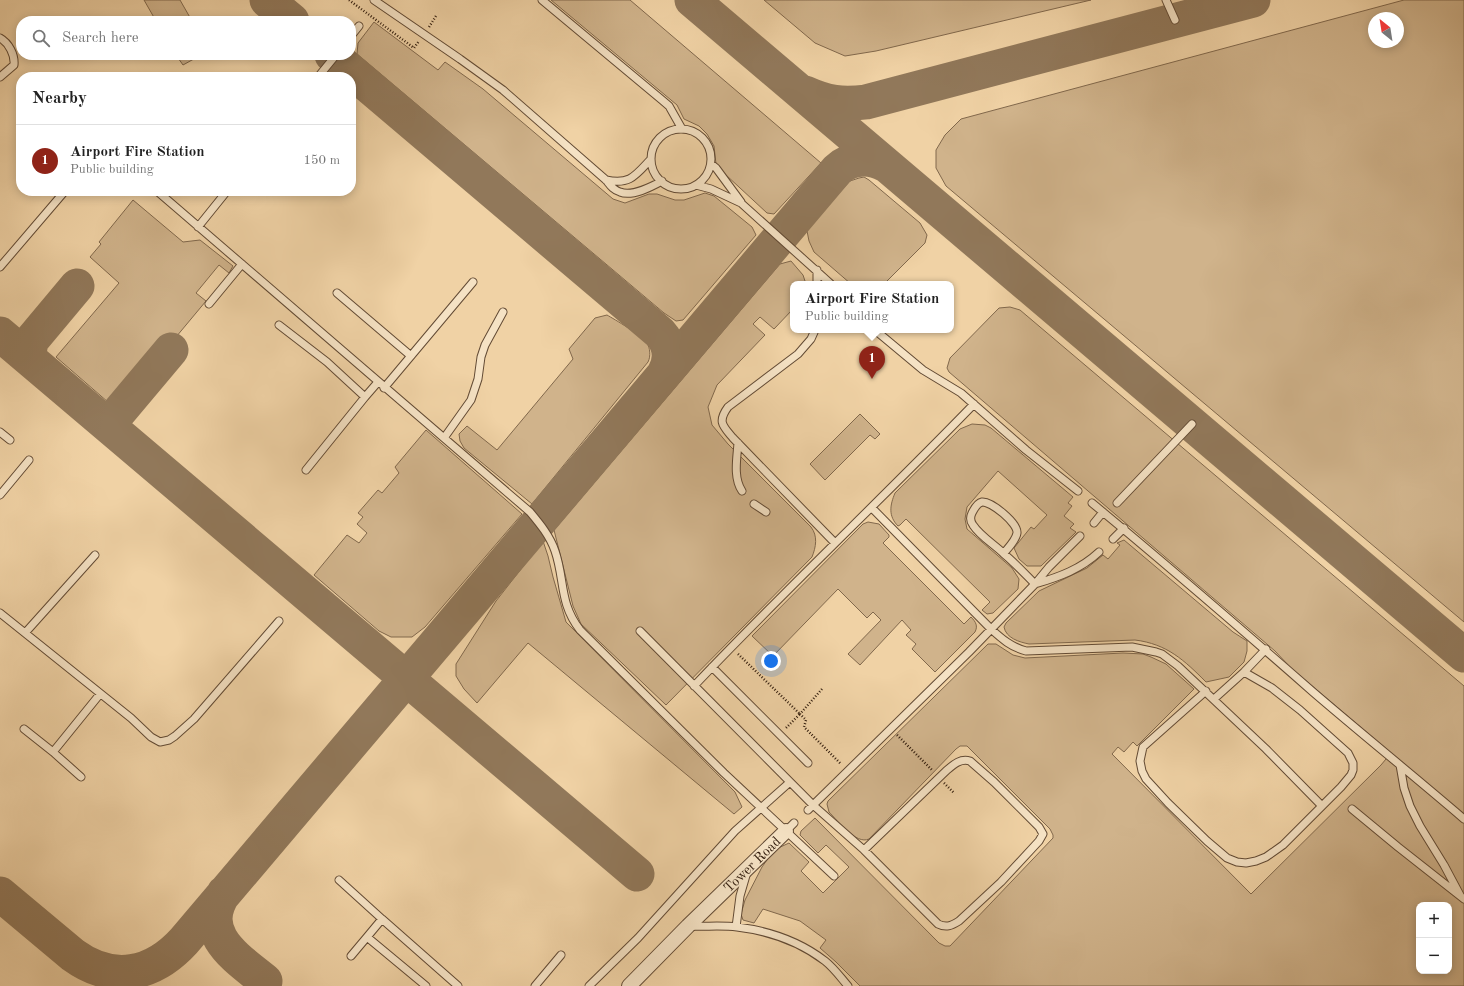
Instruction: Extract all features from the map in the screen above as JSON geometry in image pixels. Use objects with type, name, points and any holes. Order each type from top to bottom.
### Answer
[{"type":"street","name":"Tower Road","points":[[629,986],[688,926],[790,827]]},
{"type":"lane","points":[[374,0],[503,90],[606,180],[612,188],[624,194],[642,190],[662,181]]},
{"type":"lane","points":[[542,0],[669,106],[682,129]]},
{"type":"lane","points":[[1166,0],[1175,20]]},
{"type":"lane","points":[[356,30],[359,26]]},
{"type":"lane","points":[[0,38],[11,51],[15,60],[14,66],[0,77]]},
{"type":"lane","points":[[322,72],[332,60]]},
{"type":"lane","points":[[682,129],[694,132],[704,140],[710,151],[711,164],[706,176],[696,185],[680,189],[672,188],[657,178],[652,169],[651,159],[652,151],[660,138],[670,131],[682,129]]},
{"type":"lane","points":[[606,180],[615,182],[626,181],[641,170],[651,159]]},
{"type":"lane","points":[[711,164],[716,168],[742,203],[829,281]]},
{"type":"lane","points":[[696,185],[711,189],[742,203]]},
{"type":"lane","points":[[0,268],[61,196]]},
{"type":"lane","points":[[162,196],[526,509],[549,537],[555,551],[564,598],[570,615],[580,630],[724,773],[761,807],[790,827]]},
{"type":"lane","points":[[198,226],[223,196]]},
{"type":"lane","points":[[209,304],[242,264]]},
{"type":"lane","points":[[817,270],[817,281]]},
{"type":"lane","points":[[384,388],[473,282]]},
{"type":"lane","points":[[337,293],[411,356]]},
{"type":"lane","points":[[444,438],[471,400],[478,380],[481,357],[485,345],[503,312]]},
{"type":"lane","points":[[279,325],[327,362],[365,398]]},
{"type":"lane","points":[[814,333],[811,339],[798,354],[728,407],[721,420],[723,427],[835,543]]},
{"type":"lane","points":[[879,333],[923,370],[961,393],[1026,450],[1078,491]]},
{"type":"lane","points":[[306,470],[378,382]]},
{"type":"lane","points":[[694,686],[731,647],[872,508],[974,404]]},
{"type":"lane","points":[[1118,503],[1192,424]]},
{"type":"lane","points":[[0,432],[10,440]]},
{"type":"lane","points":[[738,443],[736,472],[738,483],[742,491]]},
{"type":"lane","points":[[0,495],[29,460]]},
{"type":"lane","points":[[1004,553],[1016,537],[1016,526],[997,508],[984,502],[980,503],[972,512],[970,518],[972,523],[978,531],[1004,553],[1035,584]]},
{"type":"lane","points":[[1092,503],[1124,528],[1314,692],[1464,818]]},
{"type":"lane","points":[[754,504],[766,512]]},
{"type":"lane","points":[[872,508],[991,629],[1006,642],[1016,648],[1026,651],[1132,647],[1162,654],[1206,691],[1322,806]]},
{"type":"lane","points":[[1094,523],[1103,512]]},
{"type":"lane","points":[[1113,539],[1124,528]]},
{"type":"lane","points":[[811,808],[847,770],[991,629],[1080,536]]},
{"type":"lane","points":[[1035,584],[1053,579],[1071,571],[1085,564],[1099,552]]},
{"type":"lane","points":[[25,633],[95,555]]},
{"type":"lane","points":[[0,613],[160,742],[169,740],[175,736],[194,719],[279,621]]},
{"type":"lane","points":[[640,632],[790,782],[811,808],[864,850],[938,924],[943,927],[959,921],[1001,882],[1042,838],[1043,834],[1040,827],[994,782],[970,761],[965,760],[960,761],[939,778],[864,850]]},
{"type":"lane","points":[[1214,699],[1244,672],[1266,649]]},
{"type":"lane","points":[[712,667],[808,763]]},
{"type":"lane","points":[[1206,691],[1143,747],[1140,761],[1142,771],[1146,779],[1168,803],[1207,841],[1227,858],[1237,862],[1246,863],[1256,861],[1275,852],[1322,806],[1351,775],[1353,770],[1348,753],[1300,710],[1272,688],[1244,672]]},
{"type":"lane","points":[[53,752],[100,694]]},
{"type":"lane","points":[[24,729],[81,777]]},
{"type":"lane","points":[[1400,765],[1404,788],[1420,826],[1462,897]]},
{"type":"lane","points":[[589,986],[638,938],[735,832],[790,782]]},
{"type":"lane","points":[[1352,809],[1403,852],[1462,897]]},
{"type":"lane","name":"Tower Road","points":[[790,827],[834,876]]},
{"type":"lane","points":[[736,927],[740,896],[748,868]]},
{"type":"lane","points":[[339,880],[458,986]]},
{"type":"lane","points":[[351,956],[382,919]]},
{"type":"lane","points":[[688,926],[736,927],[765,932],[786,938],[802,946],[826,962],[848,986]]},
{"type":"lane","points":[[367,937],[426,986]]},
{"type":"lane","points":[[535,986],[561,955]]},
{"type":"path","points":[[349,0],[414,48]]},
{"type":"path","points":[[731,647],[806,720],[804,727],[847,770]]},
{"type":"path","points":[[779,735],[822,689]]},
{"type":"path","points":[[890,729],[954,793]]},
{"type":"shaded area","points":[[144,0],[180,0],[189,16],[153,16]]},
{"type":"shaded area","points":[[551,0],[630,0],[821,163],[774,214],[767,213],[716,164],[714,146],[707,134],[699,126],[684,119],[677,105]]},
{"type":"shaded area","points":[[764,0],[1091,0],[876,51],[845,56],[815,43]]},
{"type":"shaded area","points":[[1404,0],[1464,0],[1464,622],[946,186],[936,168],[936,150],[945,135],[961,119]]},
{"type":"shaded area","points":[[374,22],[438,70],[445,62],[483,89],[613,199],[625,203],[649,194],[657,194],[675,200],[684,200],[705,193],[714,196],[752,227],[756,235],[683,320],[676,321],[664,313],[357,54],[358,43]]},
{"type":"shaded area","points":[[180,60],[192,60],[183,65]]},
{"type":"shaded area","points":[[864,177],[869,180],[920,223],[927,235],[925,243],[887,281],[848,281],[814,252],[809,241],[807,231],[811,223],[850,181]]},
{"type":"shaded area","points":[[133,200],[183,242],[200,240],[233,266],[229,273],[219,265],[196,293],[206,301],[116,409],[56,357],[119,283],[90,257],[101,244],[99,242]]},
{"type":"shaded area","points":[[791,261],[803,275],[805,281],[790,281],[790,312],[774,329],[760,317],[753,324],[765,335],[717,385],[708,407],[712,425],[728,444],[811,527],[815,534],[815,549],[812,557],[666,705],[581,624],[573,606],[554,530],[780,264]]},
{"type":"shaded area","points":[[1010,307],[1020,310],[1464,686],[1464,986],[860,986],[820,948],[826,940],[800,921],[763,909],[754,923],[743,920],[741,914],[745,900],[762,867],[774,850],[789,843],[809,862],[801,871],[823,893],[849,867],[826,845],[818,853],[800,835],[801,831],[815,818],[939,943],[945,946],[950,946],[1053,838],[1050,829],[967,746],[960,746],[956,749],[869,839],[859,839],[853,835],[829,812],[827,804],[828,801],[988,644],[996,644],[1013,655],[1025,658],[1123,653],[1143,654],[1166,664],[1194,689],[1137,746],[1133,742],[1124,752],[1118,747],[1112,754],[1251,894],[1381,765],[1391,753],[1291,668],[1275,651],[949,372],[947,368],[950,358],[999,308]]},
{"type":"shaded area","points":[[607,315],[640,336],[647,343],[650,355],[649,360],[532,504],[464,448],[460,441],[459,434],[467,426],[497,450],[573,359],[569,349],[595,318]]},
{"type":"shaded area","points":[[860,414],[880,434],[875,439],[870,435],[825,480],[810,464]]},
{"type":"shaded area","points":[[972,424],[985,425],[991,428],[1073,497],[1068,503],[1072,506],[1064,516],[1074,524],[1070,528],[1076,532],[1041,566],[1027,566],[1019,559],[1014,548],[1031,527],[1034,529],[1047,515],[998,471],[967,507],[965,519],[967,529],[1012,568],[1019,579],[1018,589],[993,613],[987,614],[982,610],[990,602],[906,519],[898,526],[891,514],[892,502],[895,493],[960,429]]},
{"type":"shaded area","points":[[426,430],[522,514],[425,627],[412,637],[391,637],[379,631],[314,575],[347,535],[359,543],[367,533],[357,524],[363,517],[358,513],[378,490],[382,493],[399,473],[395,467]]},
{"type":"shaded area","points":[[868,522],[879,524],[889,535],[883,543],[964,624],[971,617],[975,622],[975,632],[935,672],[912,649],[916,644],[906,635],[911,630],[902,620],[860,665],[848,654],[881,620],[873,612],[867,618],[838,589],[773,656],[752,636],[863,524]]},
{"type":"shaded area","points":[[1124,540],[1233,632],[1247,641],[1247,651],[1244,662],[1229,677],[1206,682],[1174,654],[1166,649],[1146,642],[1135,640],[1029,644],[1017,641],[1007,634],[1004,627],[1006,623],[1039,591],[1087,568],[1103,555],[1108,559],[1120,545],[1117,543]]},
{"type":"shaded area","points":[[543,541],[566,622],[735,792],[742,807],[734,814],[528,643],[477,703],[464,689],[456,676],[456,664],[496,601]]},
{"type":"taxiway","points":[[267,0],[286,16]]},
{"type":"taxiway","points":[[692,0],[1464,655]]},
{"type":"taxiway","points":[[805,93],[828,101],[849,103],[866,102],[1253,0]]},
{"type":"taxiway","points":[[338,60],[352,72]]},
{"type":"taxiway","points":[[356,75],[660,333],[666,342],[669,353],[667,369],[664,374]]},
{"type":"taxiway","points":[[0,894],[73,955],[88,964],[103,970],[132,972],[159,962],[172,953],[184,941],[837,170],[848,162],[860,159],[873,160],[886,165]]},
{"type":"taxiway","points":[[33,362],[29,353],[31,341],[77,286]]},
{"type":"taxiway","points":[[0,334],[637,874]]},
{"type":"taxiway","points":[[108,425],[171,350]]},
{"type":"taxiway","points":[[224,893],[217,908],[215,921],[218,933],[224,944],[233,954],[265,981]]},
{"type":"place","name":"Airport Fire Station","points":[[872,379]]}]
